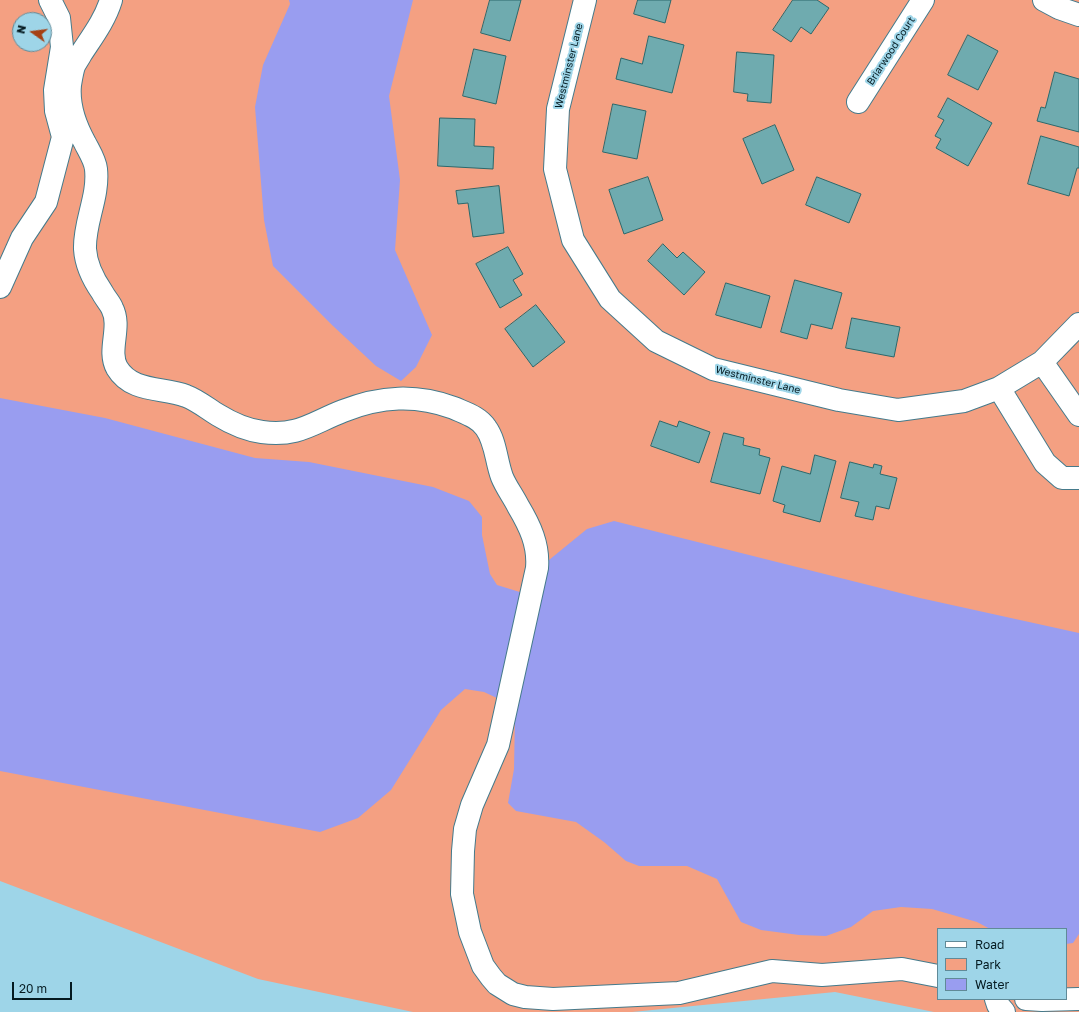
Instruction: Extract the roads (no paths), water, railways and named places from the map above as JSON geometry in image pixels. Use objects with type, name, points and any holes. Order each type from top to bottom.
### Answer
[{"type":"street","points":[[0,287],[22,238],[46,202],[63,137],[56,111],[54,90],[62,47],[59,18],[50,0]]},
{"type":"street","points":[[111,0],[106,13],[74,65],[70,87],[71,110],[78,129],[96,166],[97,189],[85,240],[85,252],[90,271],[100,291],[113,308],[116,323],[114,356],[116,367],[123,376],[130,381],[149,389],[188,396],[233,423],[261,432],[294,432],[313,425],[342,411],[396,398],[420,399],[447,406],[475,418],[484,425],[489,433],[502,476],[529,526],[538,555],[532,590],[500,736],[495,754],[485,772],[472,805],[465,829],[462,851],[462,894],[470,932],[483,966],[491,977],[504,989],[513,994],[525,997],[553,999],[679,993],[772,971],[822,974],[902,970],[937,976]]},
{"type":"street","name":"Westminster Lane","points":[[585,0],[558,109],[555,169],[572,240],[610,299],[656,341],[713,369],[839,400],[898,410],[964,401],[999,388],[1042,362],[1079,324]]},
{"type":"street","name":"Briarwood Court","points":[[858,102],[923,0]]},
{"type":"street","points":[[1044,0],[1079,16]]},
{"type":"street","points":[[1042,362],[1079,414]]},
{"type":"street","points":[[999,388],[1045,463],[1062,478],[1079,478]]},
{"type":"street","points":[[1067,999],[1079,999]]},
{"type":"street","points":[[996,1000],[998,1005],[1004,1012]]},
{"type":"water","points":[[289,0],[413,0],[389,96],[400,180],[395,250],[432,335],[416,367],[401,381],[376,366],[332,325],[273,266],[264,220],[255,107],[263,65],[290,4]]},
{"type":"water","points":[[0,398],[105,418],[255,458],[309,462],[433,487],[469,501],[482,517],[482,535],[490,574],[497,585],[536,597],[539,578],[549,560],[587,529],[614,521],[920,598],[1079,633],[1079,934],[1073,943],[1067,944],[1067,928],[988,928],[977,922],[932,909],[901,907],[873,911],[851,927],[826,936],[799,935],[761,930],[741,922],[717,879],[687,866],[639,866],[626,861],[604,842],[576,822],[516,811],[508,803],[514,769],[515,715],[499,699],[484,692],[465,689],[441,710],[391,790],[358,818],[320,832],[0,771]]}]
